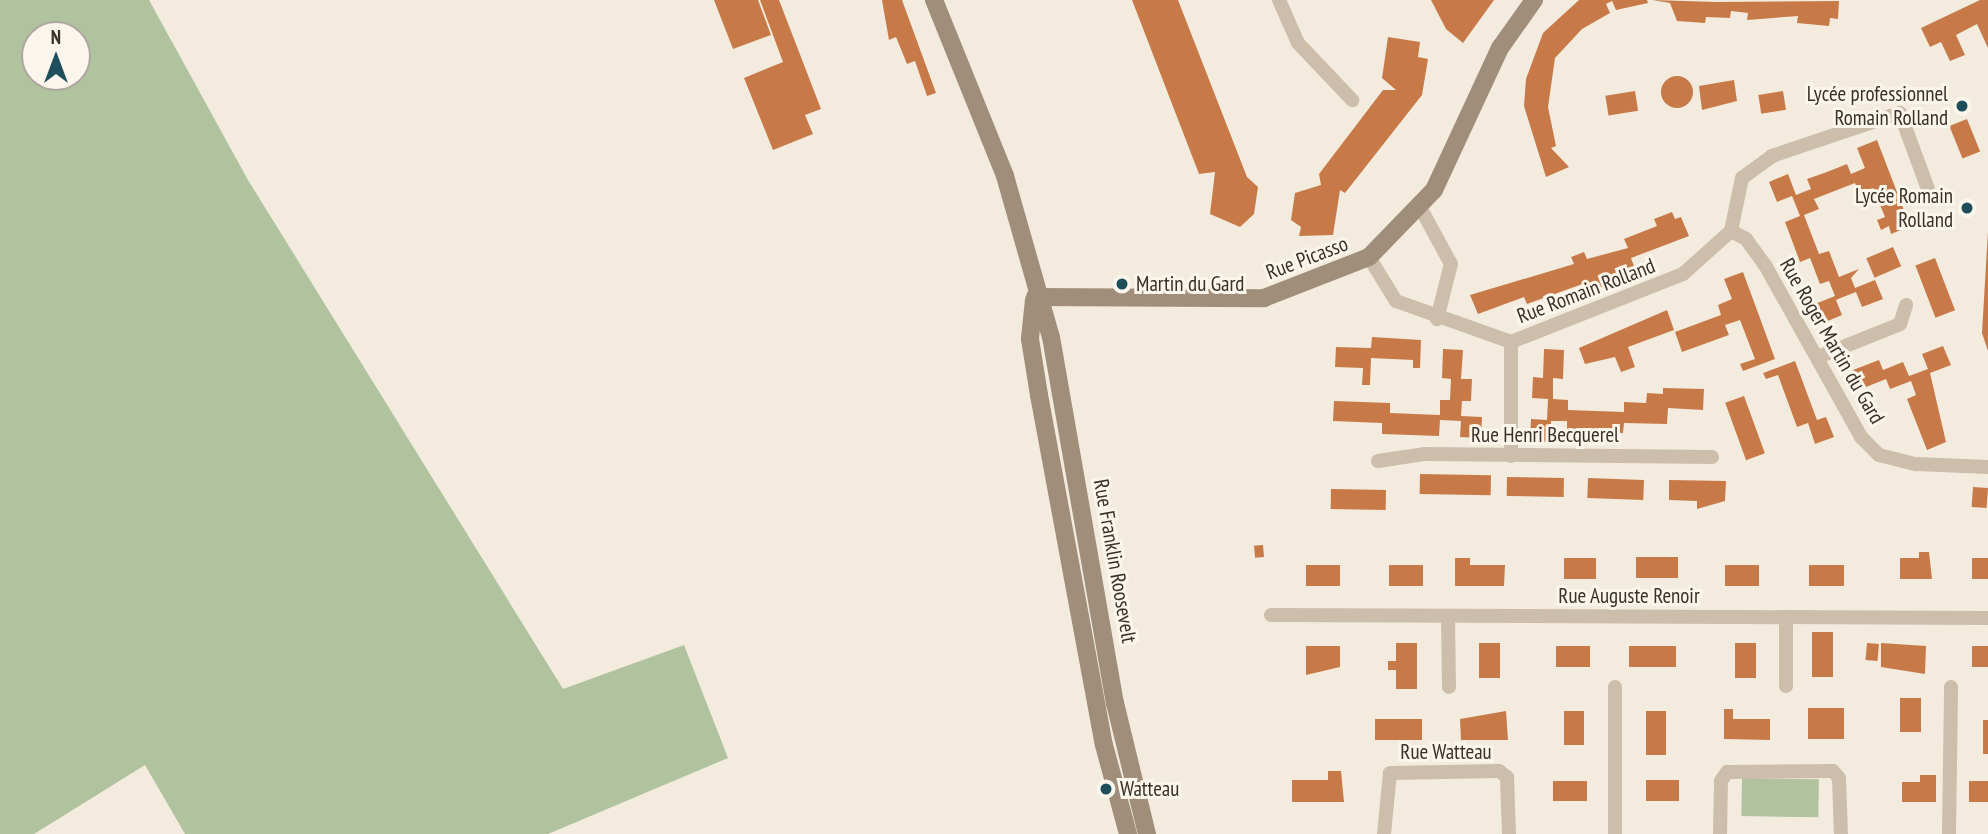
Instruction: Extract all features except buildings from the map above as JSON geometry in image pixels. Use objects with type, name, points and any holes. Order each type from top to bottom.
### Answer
[{"type":"main road","name":"Rue Franklin Roosevelt","points":[[934,0],[1005,176],[1035,297],[1051,337],[1120,729],[1147,834]]},
{"type":"main road","name":"Rue Picasso","points":[[1035,297],[1265,298],[1369,257],[1420,207],[1454,155],[1500,48],[1534,0]]},
{"type":"main road","name":"Rue Franklin Roosevelt","points":[[1035,297],[1030,339],[1039,396],[1104,745],[1128,834]]},
{"type":"street","points":[[1279,0],[1298,43],[1352,100]]},
{"type":"street","points":[[1731,231],[1737,190],[1752,166],[1894,111],[1904,117],[1927,188]]},
{"type":"street","points":[[1420,207],[1451,264],[1437,319]]},
{"type":"street","name":"Rue Romain Rolland","points":[[1369,257],[1395,301],[1437,319],[1511,342],[1659,288],[1731,231]]},
{"type":"street","name":"Rue Roger Martin du Gard","points":[[1731,231],[1750,244],[1818,357],[1861,437],[1879,455],[1916,464],[1988,467]]},
{"type":"street","points":[[1818,357],[1900,324],[1906,305]]},
{"type":"street","points":[[1511,342],[1511,456]]},
{"type":"street","name":"Rue Henri Becquerel","points":[[1378,461],[1425,454],[1712,457]]},
{"type":"street","name":"Rue Auguste Renoir","points":[[1271,615],[1988,618]]},
{"type":"street","points":[[1448,616],[1449,687]]},
{"type":"street","points":[[1786,617],[1786,686]]},
{"type":"street","points":[[1615,687],[1615,834]]},
{"type":"street","points":[[1949,834],[1951,687]]},
{"type":"street","name":"Rue Watteau","points":[[1384,834],[1390,773],[1499,771],[1507,777],[1509,834]]},
{"type":"street","points":[[1720,834],[1721,781],[1727,772],[1833,771],[1839,778],[1841,834]]},
{"type":"green space","points":[[0,0],[149,0],[248,180],[563,689],[684,645],[728,758],[548,834],[185,834],[145,765],[34,834],[0,834]]},
{"type":"green space","points":[[1742,778],[1819,779],[1818,817],[1741,816]]},
{"type":"place","name":"Lycée professionnel Romain Rolland","points":[[1962,106]]},
{"type":"place","name":"Lycée Romain Rolland","points":[[1967,208]]},
{"type":"place","name":"Martin du Gard","points":[[1122,284]]},
{"type":"place","name":"Watteau","points":[[1106,789]]}]
